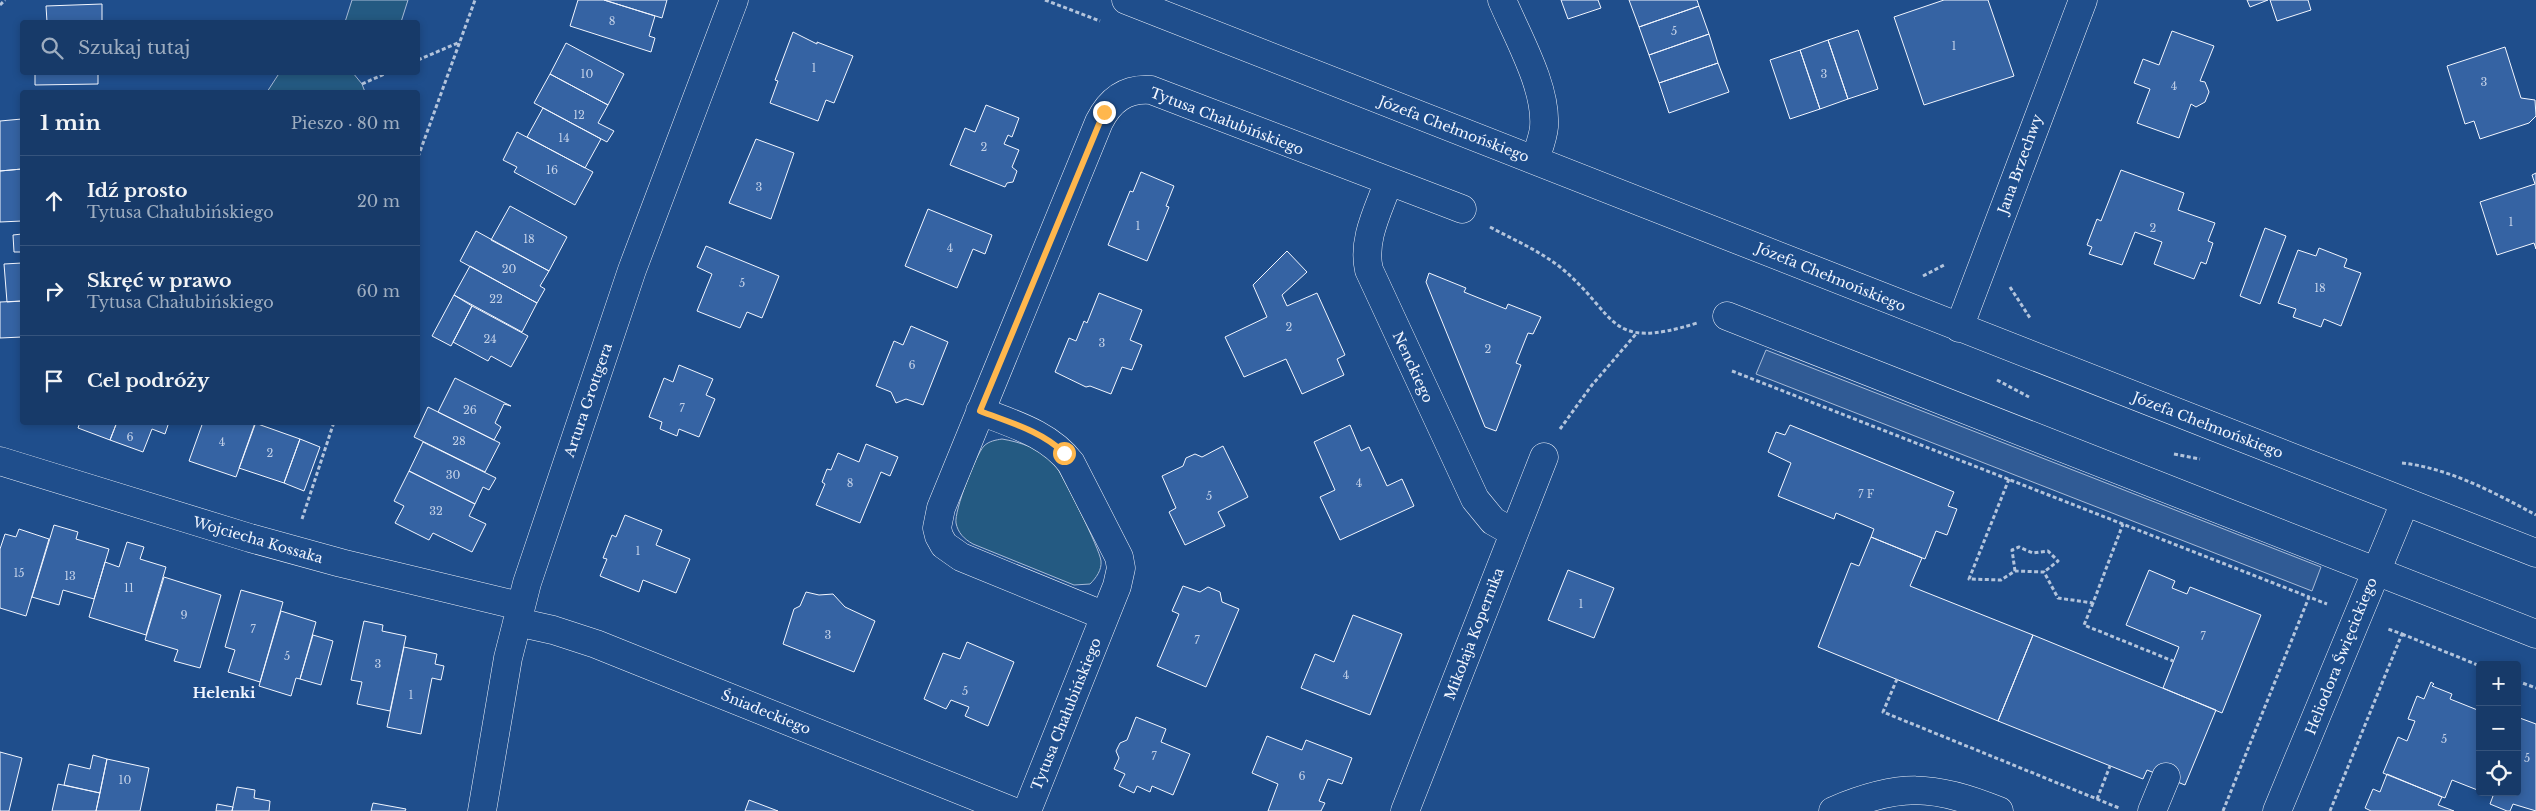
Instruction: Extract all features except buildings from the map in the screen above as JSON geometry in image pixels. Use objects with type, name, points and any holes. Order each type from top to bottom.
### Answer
[{"type":"street","name":"Artura Grottgera","points":[[482,811],[501,697],[518,614],[632,270],[734,0]]},
{"type":"street","points":[[1502,0],[1532,71],[1542,101],[1544,128],[1535,160]]},
{"type":"street","name":"Jana Brzechwy","points":[[1959,328],[2083,0]]},
{"type":"street","name":"Józefa Chełmońskiego","points":[[1143,3],[1959,328],[2536,553]]},
{"type":"street","name":"Tytusa Chałubińskiego","points":[[1105,616],[962,557],[944,545],[937,528],[941,508],[1099,122],[1112,103],[1119,96],[1140,89],[1163,94],[1388,183],[1462,209]]},
{"type":"street","name":"Nenckiego","points":[[1388,183],[1368,241],[1366,259],[1369,270],[1475,499],[1493,521],[1514,533]]},
{"type":"street","points":[[1727,316],[2536,634]]},
{"type":"street","name":"Tytusa Chałubińskiego","points":[[980,411],[1056,446],[1072,463],[1119,557],[1120,576],[1027,811]]},
{"type":"street","name":"Mikołaja Kopernika","points":[[1405,811],[1544,457]]},
{"type":"street","name":"Wojciecha Kossaka","points":[[0,461],[283,548],[518,614]]},
{"type":"street","name":"Heliodora Święcickiego","points":[[2277,811],[2405,502]]},
{"type":"street","name":"Śniadeckiego","points":[[518,614],[545,628],[596,644],[1012,811]]},
{"type":"street","points":[[2152,811],[2166,777]]},
{"type":"street","points":[[1833,811],[1883,792],[1912,800],[1952,794],[1999,811]]},
{"type":"path","points":[[0,5],[5,0]]},
{"type":"path","points":[[420,152],[475,0]]},
{"type":"path","points":[[420,59],[460,42]]},
{"type":"path","points":[[362,84],[382,75]]},
{"type":"path","points":[[1462,209],[1475,219],[1547,257],[1578,283],[1602,312],[1623,329],[1636,334],[1668,332],[1710,318],[1727,316]]},
{"type":"path","points":[[1544,457],[1576,406],[1636,334]]},
{"type":"path","points":[[1732,371],[2309,597]]},
{"type":"path","points":[[301,522],[333,425]]},
{"type":"path","points":[[2008,479],[1969,579],[2001,580],[2015,572],[2044,572],[2058,561],[2048,552],[2034,553],[2019,546],[2012,550],[2015,572]]},
{"type":"path","points":[[2122,524],[2084,624],[2173,661]]},
{"type":"path","points":[[2044,572],[2058,598],[2092,603]]},
{"type":"path","points":[[2402,634],[2476,664]]},
{"type":"path","points":[[1897,679],[1883,712],[2126,811]]},
{"type":"path","points":[[2521,682],[2536,688]]},
{"type":"path","points":[[2097,799],[2110,766]]},
{"type":"shaded area","points":[[352,0],[408,0],[402,20],[346,20]]},
{"type":"shaded area","points":[[278,75],[355,75],[364,90],[268,90]]},
{"type":"shaded area","points":[[1766,350],[2321,567],[2312,591],[1756,374]]},
{"type":"shaded area","points":[[1002,439],[1023,444],[1037,450],[1054,463],[1080,512],[1099,554],[1101,568],[1090,584],[1074,585],[973,544],[960,533],[956,523],[958,507],[980,451],[986,444]]},
{"type":"district","name":"Helenki","points":[[224,692]]},
{"type":"route","points":[[1064,453],[1039,436],[980,411],[1104,112]]}]
